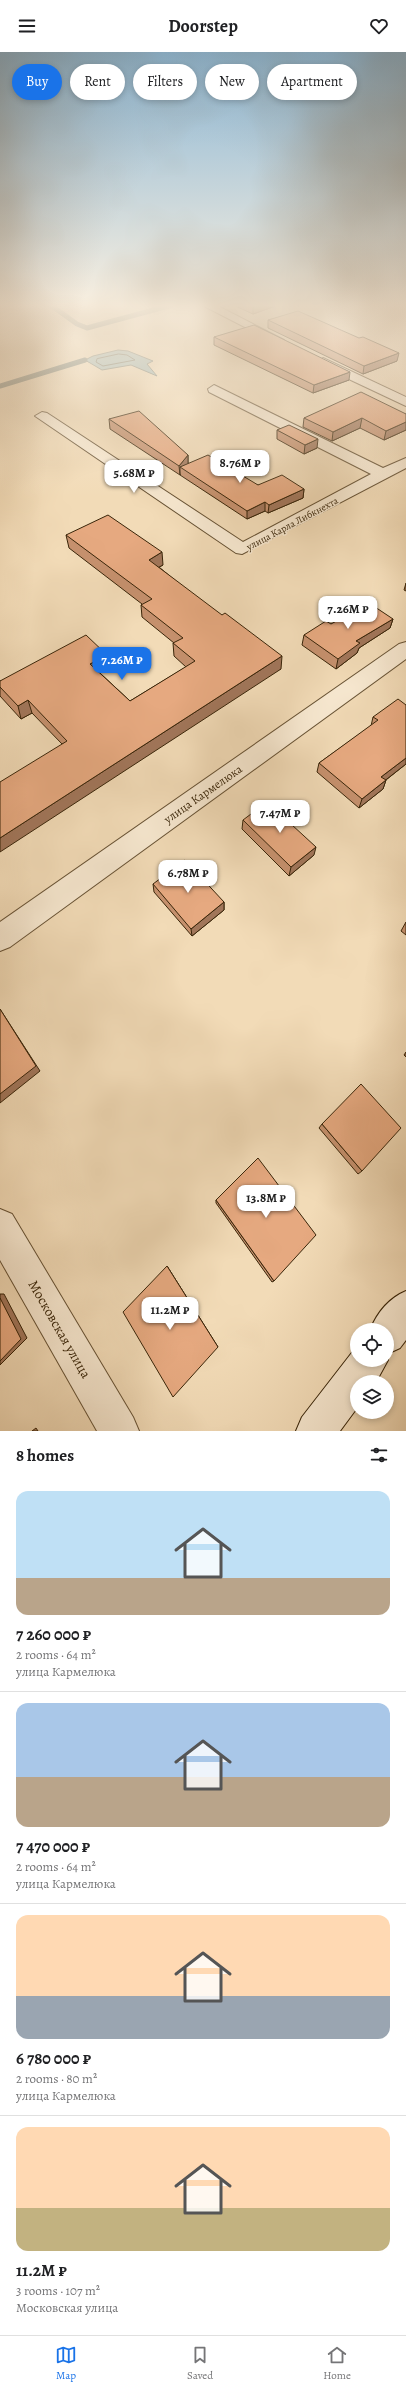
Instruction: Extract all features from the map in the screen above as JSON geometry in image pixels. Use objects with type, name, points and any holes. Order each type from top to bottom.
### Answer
[{"type":"street","points":[[336,368],[406,402]]},
{"type":"street","points":[[214,389],[384,475]]},
{"type":"street","name":"улица Карла Либкнехта","points":[[42,416],[242,549],[406,462]]},
{"type":"street","name":"улица Кармелюка","points":[[0,938],[406,649]]},
{"type":"street","name":"Московская улица","points":[[0,1226],[119,1431]]},
{"type":"street","points":[[394,1325],[406,1309]]},
{"type":"street","points":[[316,1431],[364,1367]]},
{"type":"water","points":[[99,368],[112,368],[102,370]]},
{"type":"water","points":[[139,368],[151,368],[157,376]]},
{"type":"building","points":[[279,368],[343,368],[350,372],[314,385]]},
{"type":"building","points":[[361,392],[406,414],[406,422],[386,431],[362,418],[333,432],[304,418]]},
{"type":"building","points":[[139,411],[188,455],[179,466],[109,419]]},
{"type":"building","points":[[289,425],[318,439],[305,445],[277,430]]},
{"type":"building","points":[[208,455],[258,485],[282,475],[304,489],[269,505],[265,502],[247,511],[180,467]]},
{"type":"building","points":[[108,515],[162,552],[149,560],[222,615],[225,613],[282,656],[0,838],[0,782],[67,741],[28,700],[18,706],[0,687],[0,681],[86,635],[107,655],[90,664],[130,701],[195,661],[173,643],[183,638],[141,605],[152,599],[66,535]]},
{"type":"building","points":[[369,603],[393,619],[356,641],[360,643],[338,659],[304,635],[326,621],[331,624]]},
{"type":"building","points":[[398,699],[406,705],[406,758],[381,777],[386,780],[362,799],[319,763],[378,720],[373,717]]},
{"type":"building","points":[[267,802],[316,847],[291,867],[243,820]]},
{"type":"building","points":[[185,860],[224,902],[191,929],[153,884]]},
{"type":"building","points":[[0,1009],[36,1066],[0,1094]]},
{"type":"building","points":[[361,1084],[401,1128],[362,1171],[322,1124]]},
{"type":"building","points":[[258,1158],[316,1235],[274,1281],[216,1200]]},
{"type":"building","points":[[167,1266],[218,1347],[173,1397],[123,1312]]},
{"type":"building","points":[[0,1298],[21,1339],[0,1361]]},
{"type":"waterway","points":[[0,386],[58,368]]}]
